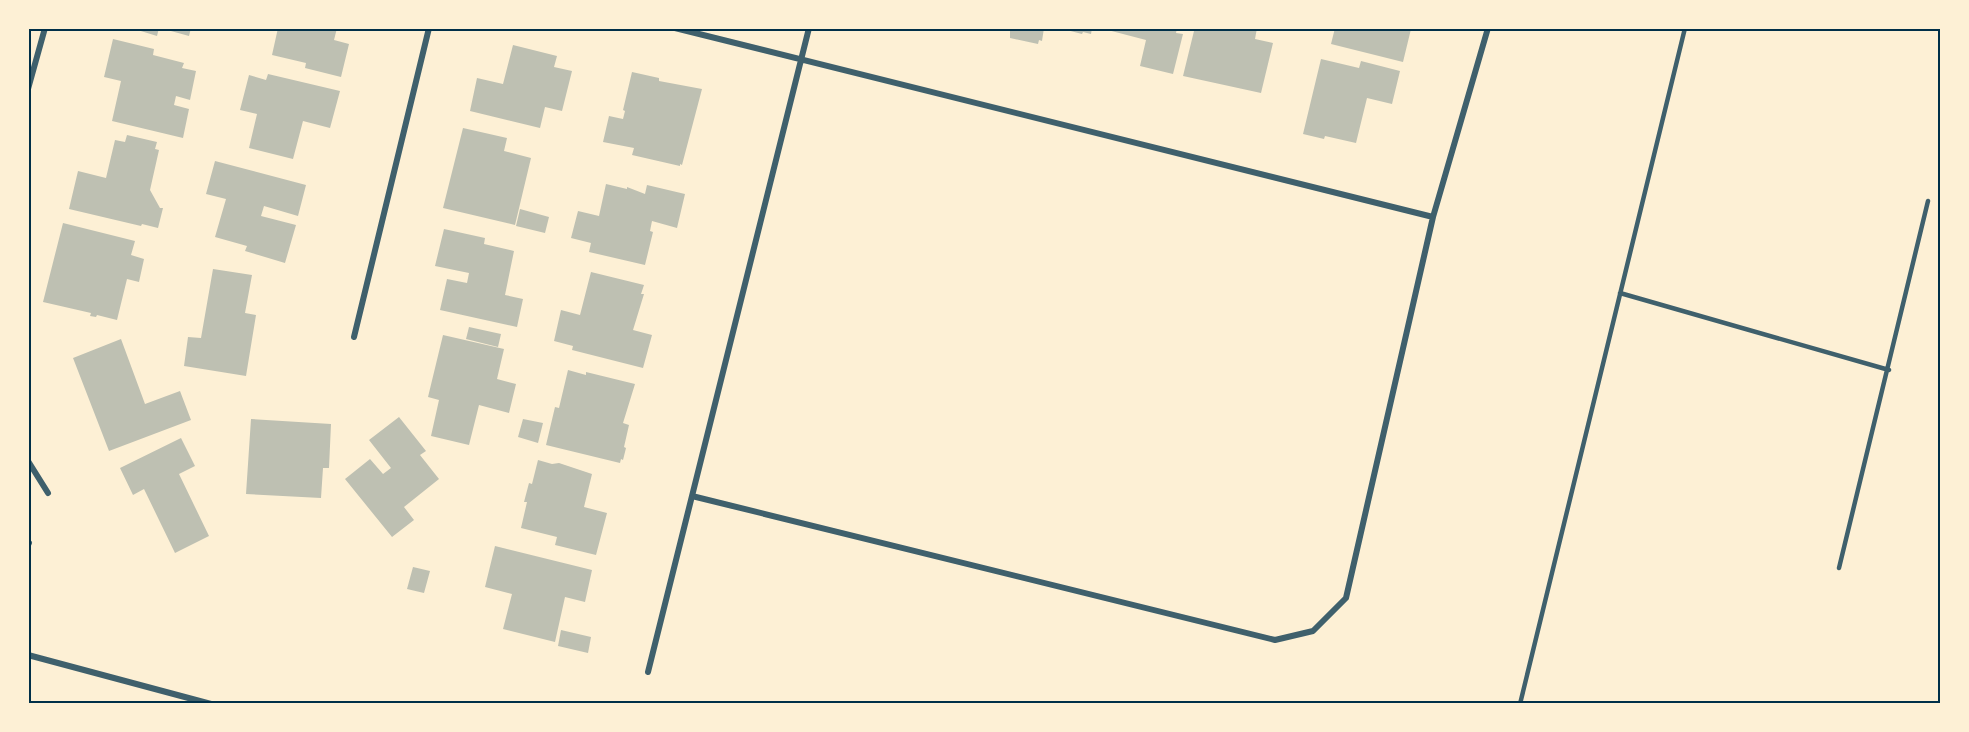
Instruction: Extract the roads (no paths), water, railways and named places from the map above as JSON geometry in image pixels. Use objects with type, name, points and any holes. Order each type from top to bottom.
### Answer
[{"type":"street","points":[[28,89],[45,28]]},
{"type":"street","points":[[354,336],[429,28]]},
{"type":"street","points":[[675,28],[1433,217]]},
{"type":"street","points":[[648,672],[809,28]]},
{"type":"street","points":[[692,496],[1275,640],[1313,631],[1346,598],[1433,217],[1488,28]]},
{"type":"street","points":[[28,460],[48,493]]},
{"type":"street","points":[[28,655],[211,704]]},
{"type":"lane","points":[[1520,704],[1685,28]]},
{"type":"lane","points":[[1839,568],[1928,201]]},
{"type":"lane","points":[[1620,293],[1888,370]]}]
